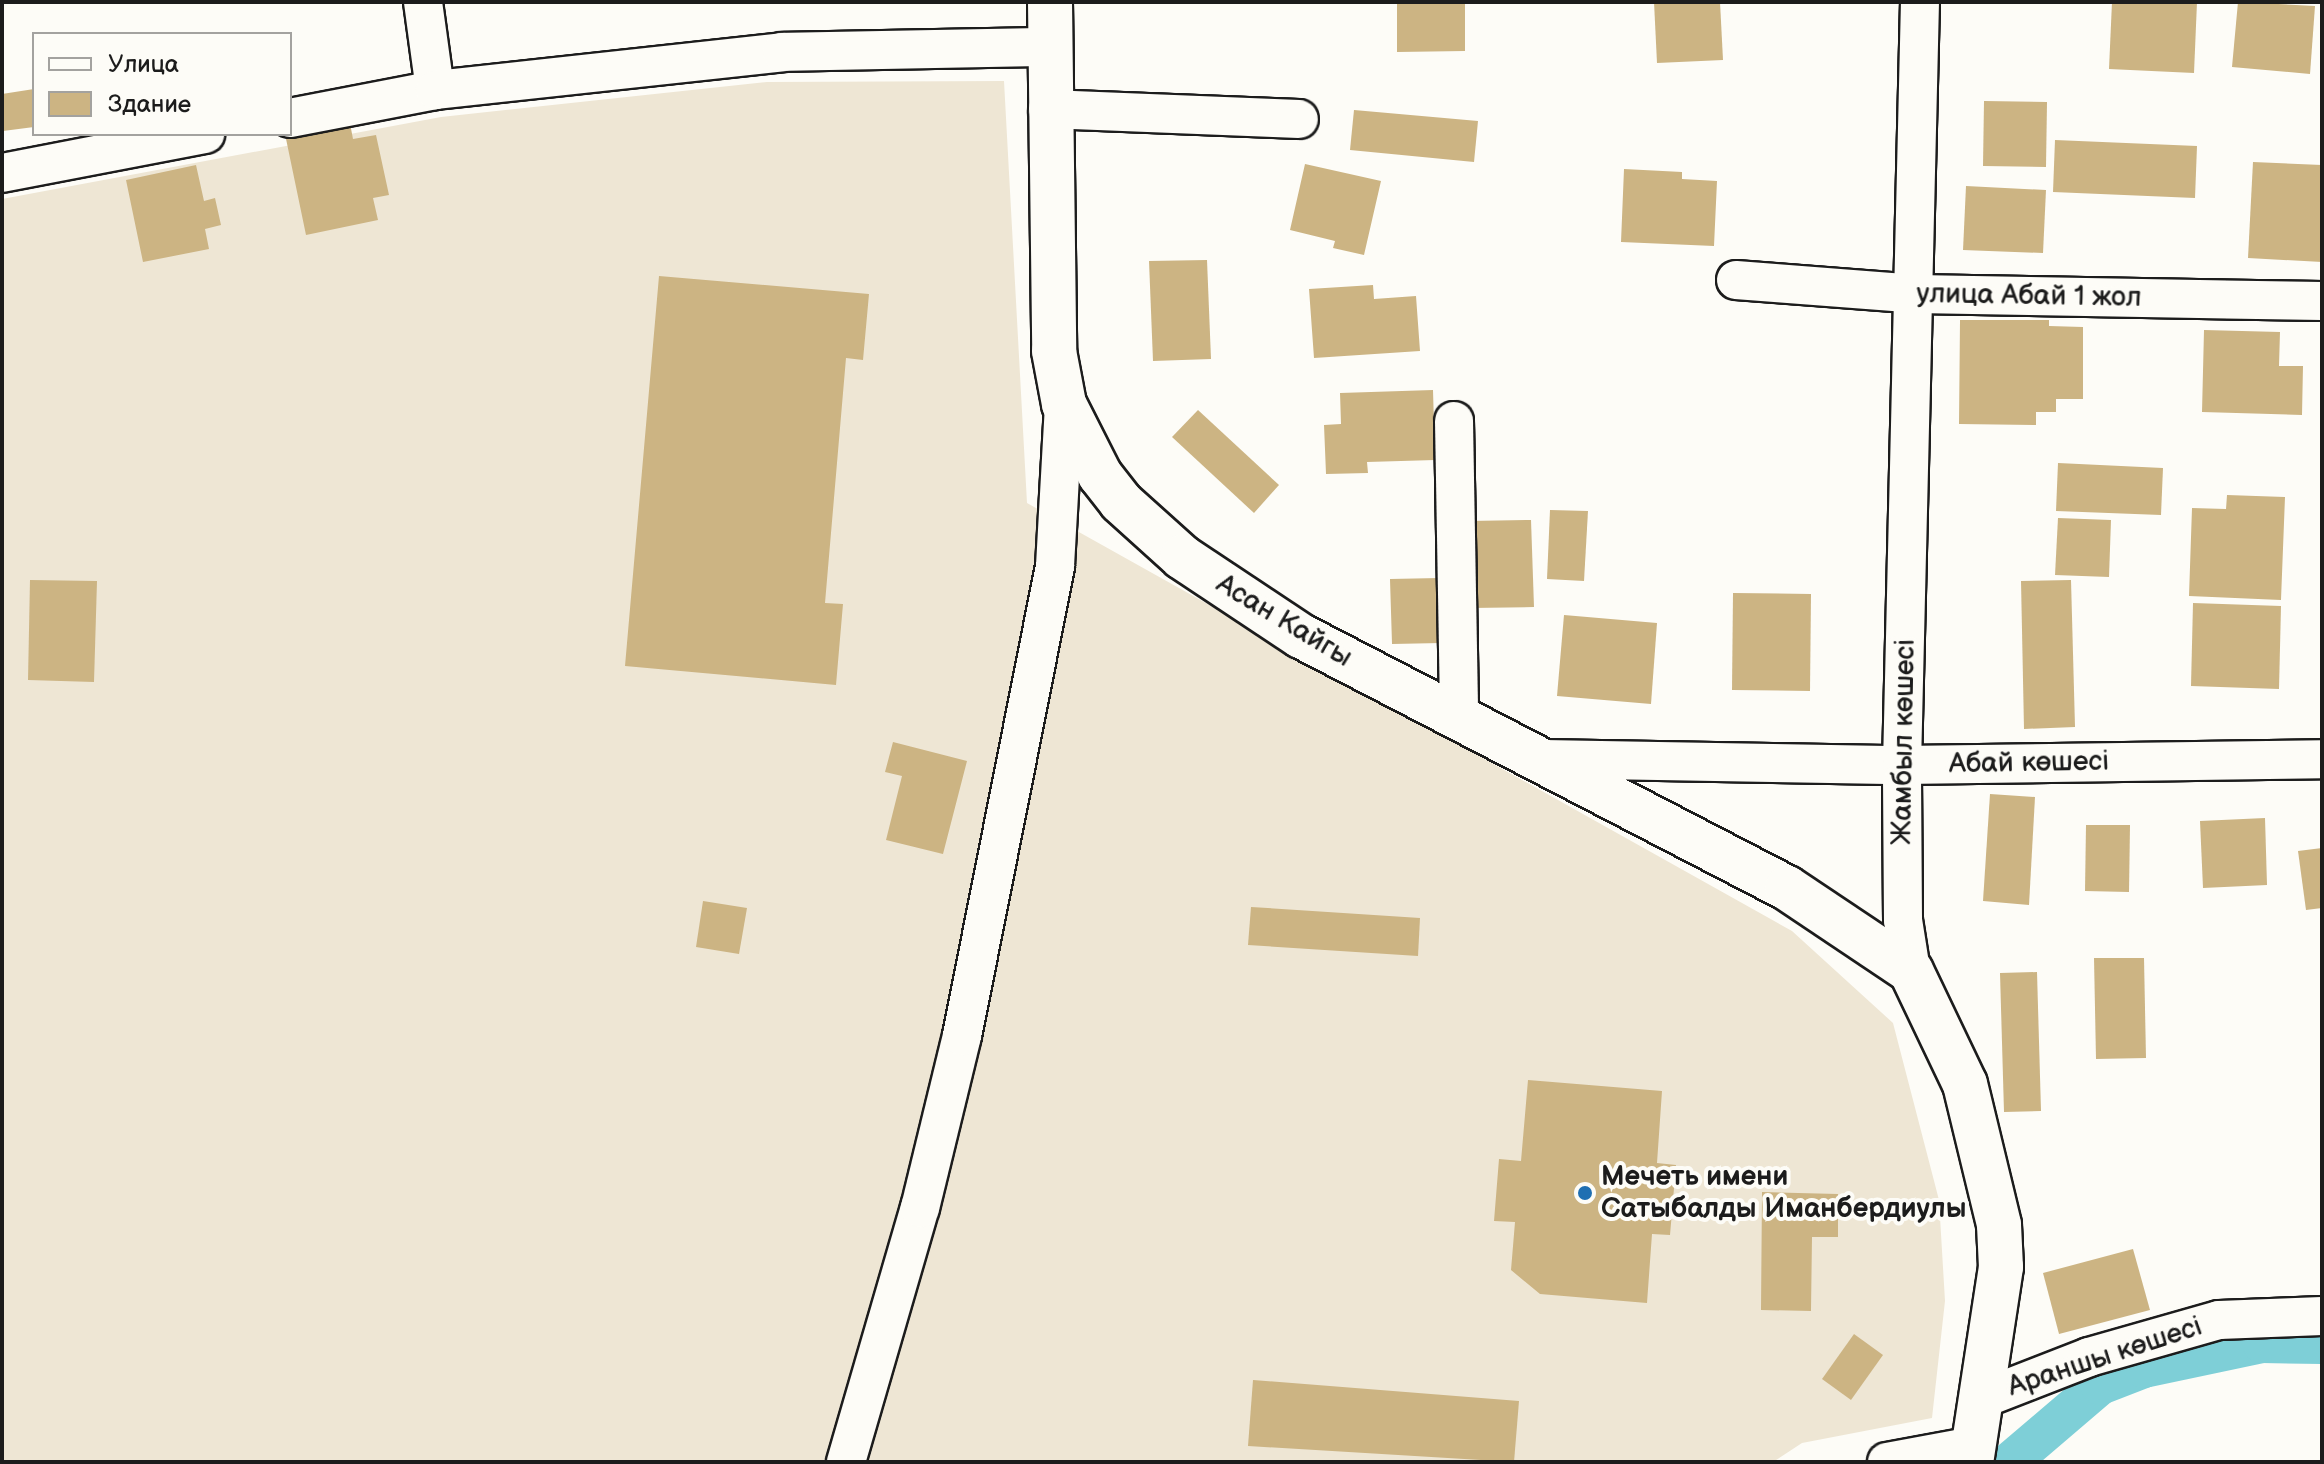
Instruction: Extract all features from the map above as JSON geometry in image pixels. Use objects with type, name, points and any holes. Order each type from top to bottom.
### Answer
[{"type":"main road","name":"Асан Кайгы","points":[[1050,2],[1048,109],[1054,351],[1064,404],[1100,475],[1121,502],[1182,557],[1301,636],[1787,888],[1911,971]]},
{"type":"main road","name":"Жамбыл көшесі","points":[[1911,971],[1965,1084],[1999,1225],[2001,1267],[1984,1398],[1972,1452]]},
{"type":"street","points":[[423,2],[435,90]]},
{"type":"street","name":"Жамбыл көшесі","points":[[1911,971],[1903,920],[1902,765],[1916,294],[1920,2]]},
{"type":"street","points":[[292,118],[435,90],[782,52],[1048,47]]},
{"type":"street","points":[[1048,109],[1299,119]]},
{"type":"street","points":[[2,173],[195,136]]},
{"type":"street","name":"улица Абай 1 жол","points":[[1736,280],[1916,294],[2322,301]]},
{"type":"street","points":[[846,1462],[920,1208],[965,1021],[1055,566],[1064,404]]},
{"type":"street","points":[[1454,421],[1459,717]]},
{"type":"street","name":"Абай көшесі","points":[[1543,759],[1902,765],[2322,759]]},
{"type":"street","name":"Араншы көшесі","points":[[1984,1398],[2089,1357],[2219,1320],[2322,1316]]},
{"type":"street","points":[[1887,1462],[1972,1452]]},
{"type":"shaded area","points":[[1004,81],[1027,503],[1792,931],[1893,1023],[1939,1200],[1945,1301],[1932,1418],[1802,1443],[1773,1462],[2,1462],[2,199],[441,117],[767,82]]},
{"type":"building","points":[[1397,2],[1465,2],[1465,51],[1397,52]]},
{"type":"building","points":[[1654,2],[1720,2],[1723,60],[1657,63]]},
{"type":"building","points":[[2112,2],[2197,2],[2194,73],[2109,69]]},
{"type":"building","points":[[2238,2],[2315,6],[2310,74],[2232,67]]},
{"type":"building","points":[[32,89],[32,127],[3,131],[2,94]]},
{"type":"building","points":[[1984,101],[2047,102],[2046,167],[1983,166]]},
{"type":"building","points":[[1354,110],[1478,121],[1474,162],[1350,150]]},
{"type":"building","points":[[349,118],[353,139],[376,135],[389,195],[373,198],[378,220],[306,235],[285,136],[292,136],[292,132]]},
{"type":"building","points":[[2055,140],[2197,146],[2195,198],[2053,192]]},
{"type":"building","points":[[2253,162],[2322,165],[2322,262],[2248,258]]},
{"type":"building","points":[[1305,164],[1381,181],[1364,255],[1333,248],[1335,241],[1290,230]]},
{"type":"building","points":[[196,165],[204,201],[215,198],[221,225],[205,229],[209,249],[143,262],[126,180]]},
{"type":"building","points":[[1624,169],[1682,172],[1682,179],[1717,181],[1714,246],[1621,242]]},
{"type":"building","points":[[1966,186],[2046,190],[2043,253],[1963,250]]},
{"type":"building","points":[[1207,260],[1211,359],[1153,361],[1149,261]]},
{"type":"building","points":[[659,276],[869,294],[863,360],[846,358],[825,603],[843,604],[836,685],[625,666]]},
{"type":"building","points":[[1373,285],[1374,299],[1416,296],[1420,351],[1314,358],[1309,289]]},
{"type":"building","points":[[1960,320],[2049,320],[2049,326],[2083,327],[2083,399],[2056,399],[2056,412],[2036,412],[2036,425],[1959,424]]},
{"type":"building","points":[[2204,330],[2280,332],[2279,366],[2303,366],[2302,415],[2202,412]]},
{"type":"building","points":[[1433,390],[1435,460],[1367,462],[1368,473],[1326,474],[1324,425],[1341,424],[1340,393]]},
{"type":"building","points":[[1198,410],[1279,485],[1254,513],[1172,437]]},
{"type":"building","points":[[2058,463],[2163,468],[2161,515],[2056,511]]},
{"type":"building","points":[[2227,495],[2285,497],[2281,600],[2189,596],[2192,508],[2226,509]]},
{"type":"building","points":[[1550,510],[1588,511],[1584,581],[1547,579]]},
{"type":"building","points":[[2058,518],[2111,520],[2109,577],[2055,575]]},
{"type":"building","points":[[1531,520],[1534,607],[1471,608],[1469,521]]},
{"type":"building","points":[[1439,578],[1441,643],[1392,644],[1390,579]]},
{"type":"building","points":[[30,580],[97,581],[94,682],[28,680]]},
{"type":"building","points":[[2071,580],[2075,727],[2024,729],[2021,581]]},
{"type":"building","points":[[1733,593],[1811,594],[1810,691],[1732,690]]},
{"type":"building","points":[[2193,603],[2281,606],[2279,689],[2191,686]]},
{"type":"building","points":[[1564,615],[1657,623],[1651,704],[1557,696]]},
{"type":"building","points":[[893,742],[967,761],[943,854],[886,840],[902,776],[885,772]]},
{"type":"building","points":[[1990,794],[2035,797],[2029,905],[1983,901]]},
{"type":"building","points":[[2265,818],[2267,885],[2203,888],[2200,821]]},
{"type":"building","points":[[2086,825],[2130,825],[2129,892],[2085,891]]},
{"type":"building","points":[[2322,848],[2322,908],[2306,910],[2298,851]]},
{"type":"building","points":[[703,901],[747,908],[739,954],[696,947]]},
{"type":"building","points":[[1251,907],[1420,918],[1418,956],[1248,945]]},
{"type":"building","points":[[2094,958],[2144,958],[2146,1058],[2096,1059]]},
{"type":"building","points":[[2037,972],[2041,1111],[2004,1112],[2000,973]]},
{"type":"building","name":"Мечеть имени Сатыбалды Иманбердиулы","points":[[1528,1080],[1662,1091],[1657,1163],[1676,1165],[1670,1235],[1652,1234],[1647,1303],[1540,1294],[1511,1270],[1515,1222],[1494,1221],[1499,1159],[1521,1161]]},
{"type":"building","points":[[1762,1192],[1838,1194],[1838,1237],[1812,1237],[1811,1311],[1761,1310]]},
{"type":"building","points":[[2133,1249],[2150,1310],[2059,1334],[2043,1273]]},
{"type":"building","points":[[1854,1334],[1883,1355],[1851,1400],[1822,1379]]},
{"type":"building","points":[[1253,1380],[1519,1401],[1514,1462],[1248,1446]]},
{"type":"waterway","points":[[2010,1462],[2100,1385],[2144,1368],[2262,1343],[2322,1344]]},
{"type":"place","name":"Мечеть имени Сатыбалды Иманбердиулы","points":[[1585,1193]]}]
